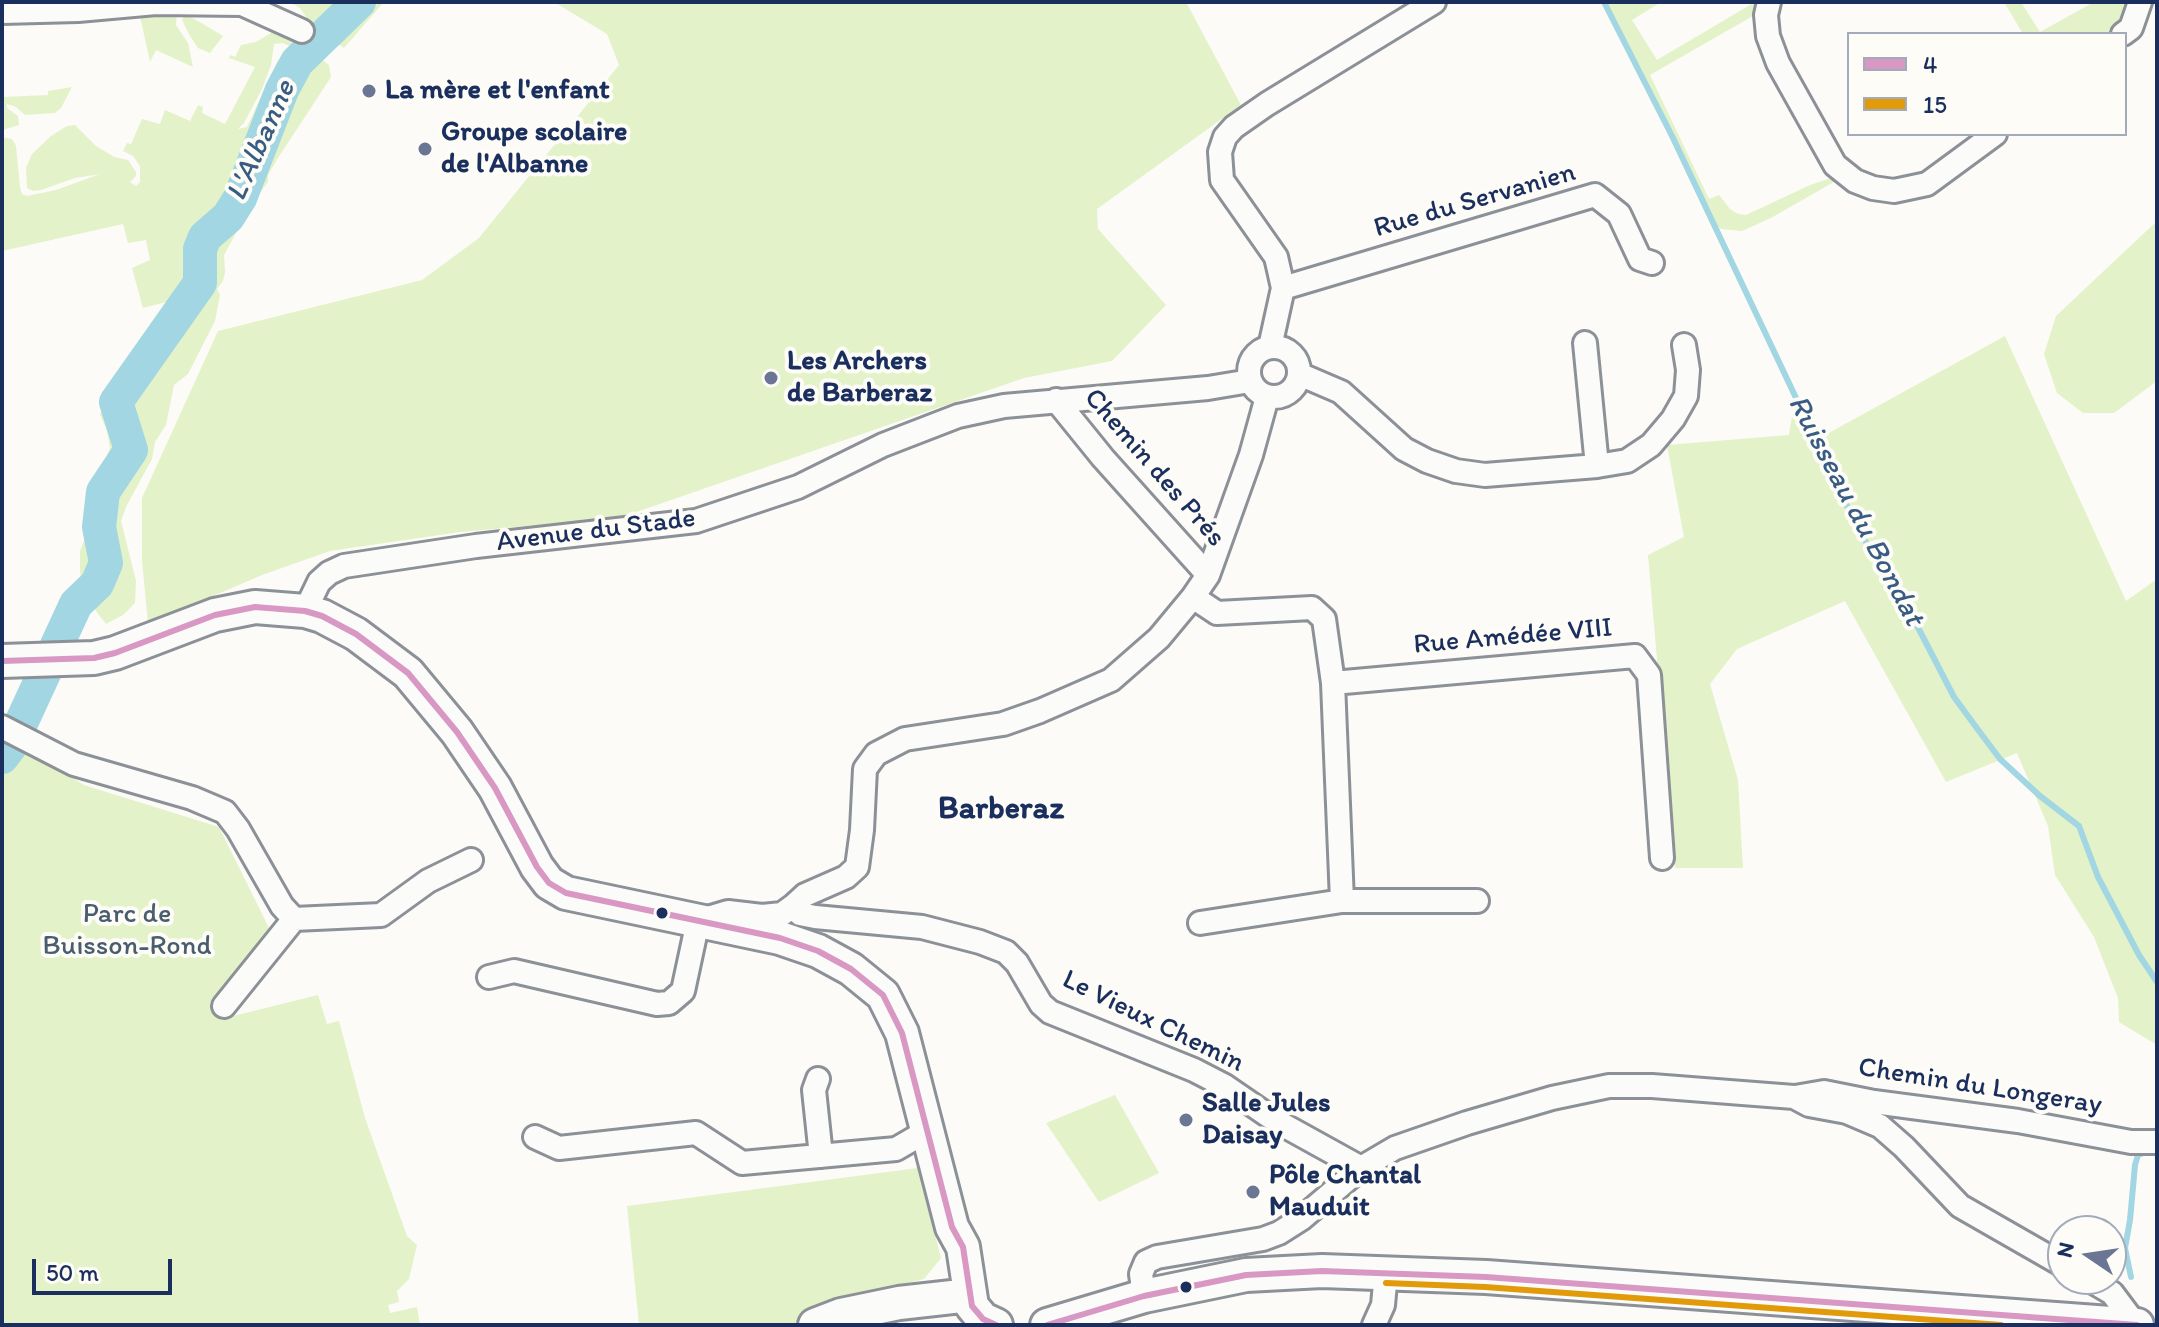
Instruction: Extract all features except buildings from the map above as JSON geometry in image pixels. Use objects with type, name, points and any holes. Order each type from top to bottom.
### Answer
[{"type":"main road","points":[[11,661],[94,658],[115,653],[180,626],[232,610],[255,607],[305,611],[322,616],[356,634],[390,658],[424,691],[479,763],[549,883],[566,893],[780,938],[818,951],[851,969],[883,995],[902,1033],[952,1227],[951,1250],[965,1306]]},
{"type":"main road","points":[[1047,1325],[1144,1296],[1246,1275],[1322,1271],[1486,1277],[2136,1325]]},
{"type":"main road","points":[[815,1325],[841,1315],[899,1303],[972,1306],[983,1319],[996,1325]]},
{"type":"street","points":[[1270,347],[1283,288],[1276,257],[1222,180],[1220,152],[1225,137],[1267,104],[1434,2]]},
{"type":"street","points":[[1769,2],[1766,15],[1768,36],[1778,63],[1835,165],[1855,181],[1894,191],[1927,184],[1992,136]]},
{"type":"street","points":[[2,12],[78,10],[156,3],[242,4],[302,31]]},
{"type":"street","points":[[2126,32],[2145,5]]},
{"type":"street","name":"Rue du Servanien","points":[[1283,288],[1595,195],[1619,214],[1640,259],[1652,263]]},
{"type":"street","points":[[1585,343],[1597,466]]},
{"type":"street","points":[[1299,374],[1341,392],[1404,449],[1456,471],[1485,475],[1627,461],[1651,445],[1673,419],[1686,396],[1688,370],[1684,345]]},
{"type":"street","points":[[1270,347],[1286,350],[1294,356],[1299,374],[1294,388],[1282,396],[1259,389],[1249,373],[1254,357],[1270,347]]},
{"type":"street","name":"Avenue du Stade","points":[[305,611],[319,582],[344,566],[476,546],[696,521],[798,487],[883,445],[958,416],[1004,406],[1056,400],[1208,388],[1259,389]]},
{"type":"street","name":"Chemin des Prés","points":[[793,906],[805,895],[846,877],[857,867],[865,769],[876,754],[905,739],[1003,724],[1111,680],[1159,638],[1208,575],[1247,469],[1259,389]]},
{"type":"street","name":"Chemin des Prés","points":[[1056,400],[1103,458],[1208,575]]},
{"type":"street","points":[[1193,597],[1217,613],[1312,608],[1324,619],[1333,683],[1342,901]]},
{"type":"street","name":"Rue Amédée VIII","points":[[1333,683],[1635,656],[1649,675],[1662,858]]},
{"type":"street","points":[[2,727],[74,764],[192,798],[225,812],[282,906],[294,919]]},
{"type":"street","points":[[224,1006],[294,919],[381,915],[428,881],[471,860]]},
{"type":"street","points":[[1200,923],[1342,901],[1477,901]]},
{"type":"street","points":[[489,977],[514,971],[657,1004],[669,1003],[683,991],[698,921],[728,912],[762,916],[782,914],[793,906]]},
{"type":"street","name":"Le Vieux Chemin","points":[[793,906],[800,914],[815,917],[922,927],[1006,952],[1017,963],[1041,1004],[1050,1012],[1194,1070],[1225,1086],[1280,1124],[1361,1168]]},
{"type":"street","points":[[818,1079],[814,1090],[821,1156]]},
{"type":"street","points":[[1144,1296],[1141,1274],[1146,1262],[1157,1257],[1263,1239],[1279,1233],[1301,1219],[1361,1168],[1395,1148],[1552,1098],[1609,1086],[1652,1086],[1794,1097],[1809,1105],[1847,1112],[1880,1126],[1960,1206],[2047,1256]]},
{"type":"street","name":"Chemin du Longeray","points":[[1794,1097],[1824,1092],[2018,1121],[2131,1142],[2157,1142]]},
{"type":"street","points":[[535,1137],[559,1148],[696,1133],[742,1163],[896,1149],[927,1131]]},
{"type":"street","points":[[1374,1325],[1383,1305],[1386,1273]]},
{"type":"street","points":[[2114,1295],[2136,1325]]},
{"type":"green space","points":[[137,2],[177,12],[176,25],[188,43],[193,67],[156,50],[150,62]]},
{"type":"green space","points":[[290,2],[384,2],[344,48],[312,26],[300,8]]},
{"type":"green space","points":[[554,2],[1186,2],[1241,105],[1097,209],[1098,229],[1166,305],[1112,361],[1024,378],[619,518],[460,532],[330,551],[262,575],[148,624],[142,560],[142,498],[218,331],[422,280],[479,238],[619,65],[607,34]]},
{"type":"green space","points":[[1603,2],[1661,2],[1632,20],[1657,60],[1755,2],[1760,2],[1757,13],[1751,17],[1650,75],[1709,199],[1719,195],[1730,209],[1746,215],[1810,185],[1837,176],[1839,179],[1742,231],[1721,229],[1712,222]]},
{"type":"green space","points":[[2004,2],[2021,2],[2040,32],[2022,32]]},
{"type":"green space","points":[[2094,2],[2125,2],[2113,32],[2040,32]]},
{"type":"green space","points":[[186,14],[223,36],[210,53],[198,48],[190,36],[182,20]]},
{"type":"green space","points":[[276,30],[300,42],[289,46],[274,44],[271,65],[262,89],[238,129],[247,127],[277,62],[288,51],[303,45],[329,65],[331,77],[278,158],[268,175],[268,182],[253,202],[224,255],[225,272],[217,289],[220,295],[215,321],[188,374],[174,385],[166,425],[155,442],[152,459],[121,521],[136,581],[135,603],[123,615],[106,624],[82,593],[80,569],[80,551],[88,530],[89,501],[110,448],[100,414],[114,388],[124,383],[134,352],[159,334],[162,322],[158,317],[170,301],[143,308],[132,268],[150,260],[146,240],[128,243],[123,224],[2,251],[2,137],[12,139],[16,146],[20,187],[22,194],[27,196],[56,190],[100,174],[75,178],[41,190],[27,188],[26,168],[32,154],[51,136],[67,126],[75,125],[96,146],[114,157],[128,160],[136,172],[130,182],[136,186],[140,182],[140,166],[133,156],[123,151],[127,143],[131,144],[142,119],[160,124],[165,110],[190,121],[198,105],[203,107],[202,113],[225,124],[255,67],[229,58],[230,55],[235,57],[241,45],[256,42]]},
{"type":"green space","points":[[72,87],[55,113],[25,115],[7,104],[7,108],[18,116],[19,125],[2,130],[2,97],[48,95],[48,91]]},
{"type":"green space","points":[[2157,221],[2157,381],[2114,413],[2083,413],[2057,393],[2044,354],[2056,316]]},
{"type":"green space","points":[[2005,336],[2126,601],[2157,579],[2157,1045],[2119,1022],[2118,998],[2094,937],[2055,875],[2048,826],[2017,753],[1946,782],[1845,601],[1737,649],[1710,684],[1738,780],[1743,868],[1675,868],[1648,555],[1684,537],[1667,445],[1789,435],[1794,404],[1827,434]]},
{"type":"green space","name":"Parc de Buisson-Rond","points":[[2,734],[84,785],[219,827],[270,930],[248,965],[229,1017],[318,995],[327,1024],[339,1021],[365,1118],[407,1236],[417,1245],[409,1279],[397,1291],[399,1302],[388,1305],[390,1313],[417,1307],[420,1325],[2,1325]]},
{"type":"green space","points":[[1115,1095],[1159,1173],[1099,1202],[1046,1123]]},
{"type":"green space","points":[[918,1168],[941,1258],[924,1279],[817,1307],[795,1325],[639,1325],[627,1206]]},
{"type":"waterway","name":"L'Albanne","points":[[2,757],[11,745],[76,604],[97,584],[106,563],[99,527],[103,492],[131,450],[116,402],[200,283],[200,249],[205,237],[228,217],[240,198],[282,90],[297,62],[359,2]]},
{"type":"waterway","name":"Ruisseau du Bondat","points":[[1604,2],[1673,138],[1859,531],[1910,612],[1954,697],[1976,727],[2000,759],[2079,826],[2098,877],[2139,955],[2157,982]]},
{"type":"waterway","points":[[2131,1277],[2125,1248],[2135,1165],[2138,1155],[2149,1151]]},
{"type":"transit line","name":"4","points":[[2,661],[94,658],[215,615],[255,607],[305,611],[322,616],[356,634],[408,673],[457,732],[495,788],[537,867],[549,883],[566,893],[780,938],[818,951],[851,969],[883,995],[902,1033],[952,1227],[963,1247],[972,1306],[983,1319],[996,1325]]},
{"type":"transit line","name":"4","points":[[1047,1325],[1144,1296],[1246,1275],[1322,1271],[1486,1277],[2137,1325]]},
{"type":"transit line","name":"15","points":[[1386,1283],[1485,1287],[2001,1325]]},
{"type":"place","name":"La mère et l'enfant","points":[[369,91]]},
{"type":"place","name":"Groupe scolaire de l'Albanne","points":[[425,149]]},
{"type":"place","name":"Les Archers de Barberaz","points":[[771,378]]},
{"type":"place","name":"Salle Jules Daisay","points":[[1186,1120]]},
{"type":"place","name":"Pôle Chantal Mauduit","points":[[1253,1192]]},
{"type":"district","name":"Barberaz","points":[[1001,810]]}]
